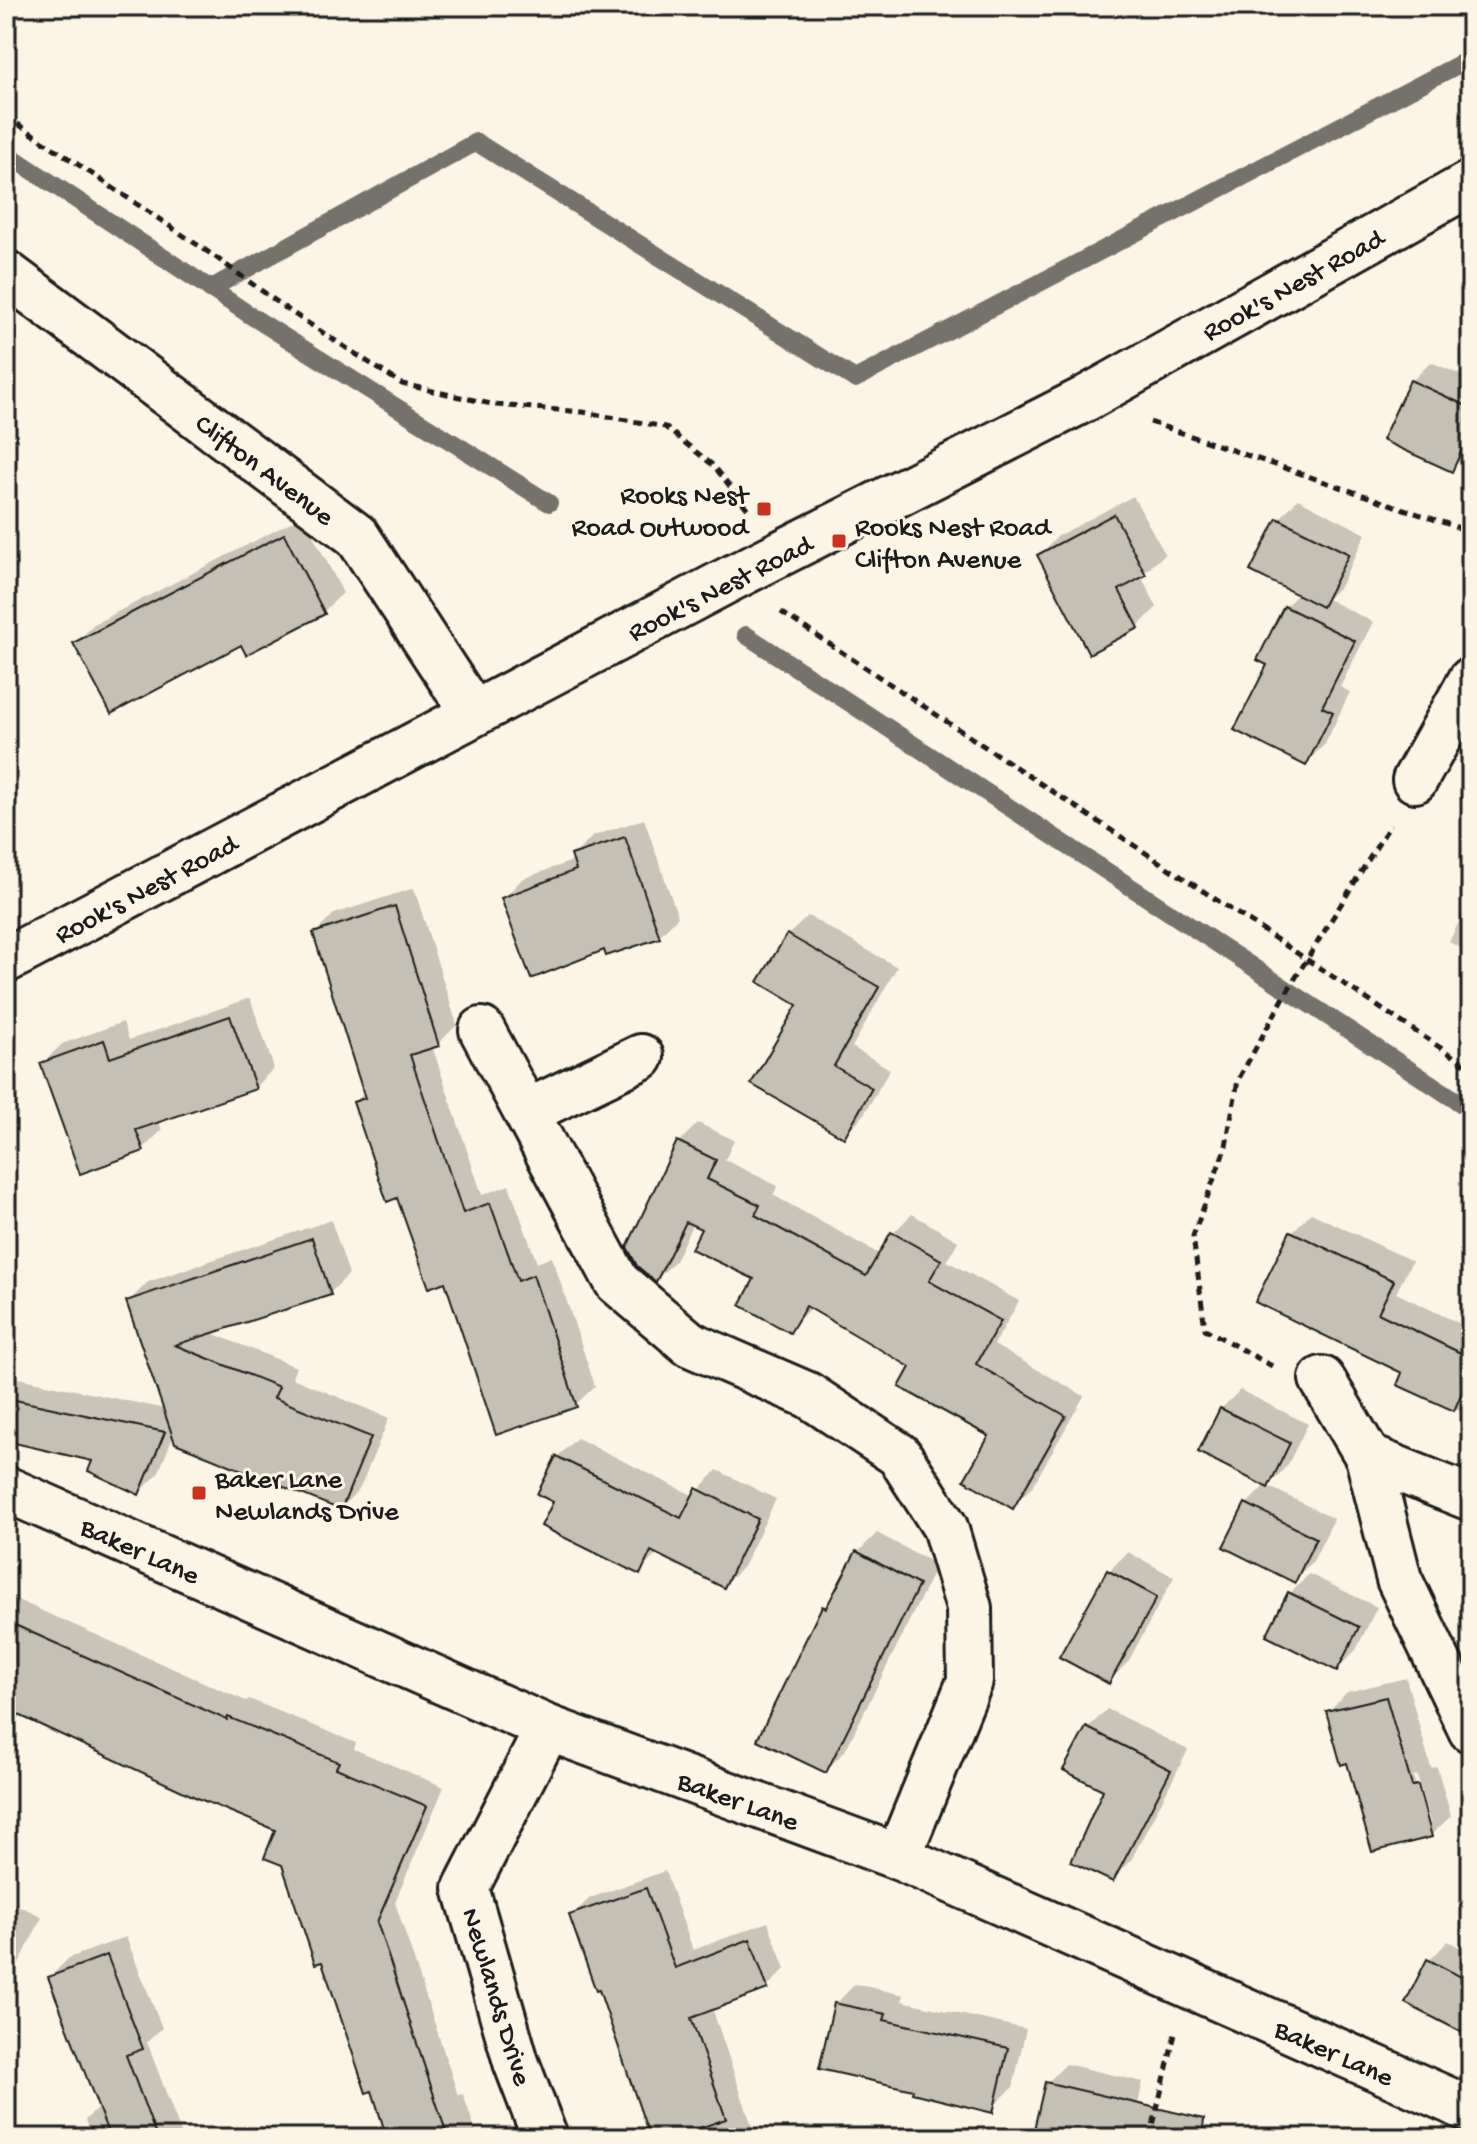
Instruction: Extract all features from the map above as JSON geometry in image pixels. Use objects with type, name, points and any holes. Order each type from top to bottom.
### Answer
[{"type":"street","name":"Rook's Nest Road","points":[[6,960],[730,579],[1085,399],[1471,183]]},
{"type":"street","name":"Clifton Avenue","points":[[6,273],[357,536],[473,713]]},
{"type":"street","points":[[1415,780],[1471,680]]},
{"type":"street","points":[[482,1030],[617,1282],[690,1344],[808,1395],[899,1455],[945,1527],[969,1608],[970,1681],[898,1857]]},
{"type":"street","points":[[527,1112],[641,1057]]},
{"type":"street","points":[[1302,1375],[1368,1457],[1399,1579],[1471,1730]]},
{"type":"street","points":[[1368,1457],[1471,1498]]},
{"type":"street","name":"Baker Lane","points":[[6,1489],[548,1728],[898,1857],[1471,2110]]},
{"type":"street","name":"Newlands Drive","points":[[545,2138],[516,2062],[466,1888],[548,1728]]},
{"type":"path","points":[[6,116],[402,384],[496,405],[583,412],[665,427],[714,466],[784,554]]},
{"type":"path","points":[[1085,399],[1471,532]]},
{"type":"path","points":[[730,579],[1471,1068]]},
{"type":"path","points":[[1302,1375],[1205,1329],[1193,1236],[1226,1146],[1238,1080],[1373,856],[1415,780]]},
{"type":"path","points":[[1150,2138],[1186,1986]]},
{"type":"building","points":[[1410,380],[1471,408],[1471,430],[1452,472],[1382,440]]},
{"type":"building","points":[[1114,514],[1146,575],[1119,590],[1139,628],[1089,654],[1037,555]]},
{"type":"building","points":[[1277,518],[1349,554],[1322,607],[1250,571]]},
{"type":"building","points":[[284,534],[325,614],[246,655],[241,645],[111,714],[73,643]]},
{"type":"building","points":[[1284,606],[1355,641],[1322,707],[1333,712],[1306,766],[1234,730],[1267,665],[1257,660]]},
{"type":"building","points":[[625,837],[660,938],[606,956],[604,950],[531,979],[501,898],[576,870],[571,855]]},
{"type":"building","points":[[395,906],[439,1046],[410,1055],[463,1213],[490,1203],[518,1281],[533,1275],[577,1407],[496,1435],[445,1282],[429,1288],[397,1198],[387,1202],[353,1102],[365,1098],[313,933]]},
{"type":"building","points":[[787,934],[879,987],[834,1066],[872,1088],[844,1138],[751,1084],[797,1005],[758,982]]},
{"type":"building","points":[[230,1016],[256,1089],[136,1130],[144,1151],[80,1174],[40,1063],[104,1040],[110,1058]]},
{"type":"building","points":[[677,1141],[716,1160],[707,1179],[760,1205],[755,1215],[866,1276],[891,1232],[941,1260],[929,1281],[1001,1321],[976,1364],[1066,1416],[1013,1509],[964,1480],[989,1436],[899,1387],[910,1367],[806,1306],[790,1333],[740,1305],[754,1279],[691,1249],[701,1229],[686,1222],[656,1282],[637,1266],[627,1247]]},
{"type":"building","points":[[1290,1231],[1394,1281],[1378,1313],[1471,1358],[1471,1371],[1454,1411],[1397,1385],[1402,1373],[1255,1302]]},
{"type":"building","points":[[312,1238],[331,1295],[175,1345],[279,1387],[274,1398],[371,1437],[341,1510],[175,1443],[126,1301]]},
{"type":"building","points":[[6,1398],[165,1432],[139,1495],[88,1471],[92,1461],[6,1441]]},
{"type":"building","points":[[1220,1408],[1290,1443],[1268,1488],[1198,1452]]},
{"type":"building","points":[[556,1456],[681,1518],[696,1488],[758,1519],[724,1588],[651,1551],[640,1575],[541,1526],[553,1502],[537,1494]]},
{"type":"building","points":[[1245,1503],[1316,1538],[1295,1583],[1223,1547]]},
{"type":"building","points":[[856,1551],[919,1585],[826,1773],[757,1740],[822,1606],[826,1608]]},
{"type":"building","points":[[1107,1570],[1157,1597],[1109,1684],[1059,1657]]},
{"type":"building","points":[[1288,1592],[1359,1627],[1337,1671],[1266,1636]]},
{"type":"building","points":[[6,1621],[227,1720],[228,1717],[339,1762],[336,1768],[427,1806],[377,1922],[448,2138],[387,2138],[372,2091],[366,2093],[322,1962],[315,1964],[282,1865],[264,1858],[275,1830],[195,1797],[6,1709]]},
{"type":"building","points":[[1386,1697],[1412,1786],[1418,1785],[1432,1837],[1372,1852],[1347,1763],[1341,1765],[1326,1711]]},
{"type":"building","points":[[1086,1727],[1171,1770],[1113,1882],[1071,1862],[1103,1790],[1063,1770]]},
{"type":"building","points":[[646,1888],[675,1968],[750,1939],[768,1989],[691,2018],[726,2119],[671,2138],[650,2138],[599,1990],[596,1991],[569,1915]]},
{"type":"building","points":[[107,1955],[143,2049],[126,2055],[157,2138],[110,2138],[48,1977]]},
{"type":"building","points":[[1427,1959],[1471,1982],[1471,2037],[1405,2003]]},
{"type":"building","points":[[834,2003],[886,2014],[884,2020],[1008,2048],[993,2113],[912,2093],[913,2090],[819,2069]]},
{"type":"building","points":[[1045,2082],[1204,2119],[1202,2138],[1032,2138]]},
{"type":"waterway","points":[[210,289],[476,142],[855,379],[1471,58]]},
{"type":"waterway","points":[[6,153],[256,319],[549,503]]},
{"type":"waterway","points":[[746,635],[1471,1110]]},
{"type":"place","name":"Rooks Nest Road Outwood","points":[[764,509]]},
{"type":"place","name":"Rooks Nest Road Clifton Avenue","points":[[839,541]]},
{"type":"place","name":"Baker Lane Newlands Drive","points":[[199,1493]]}]
